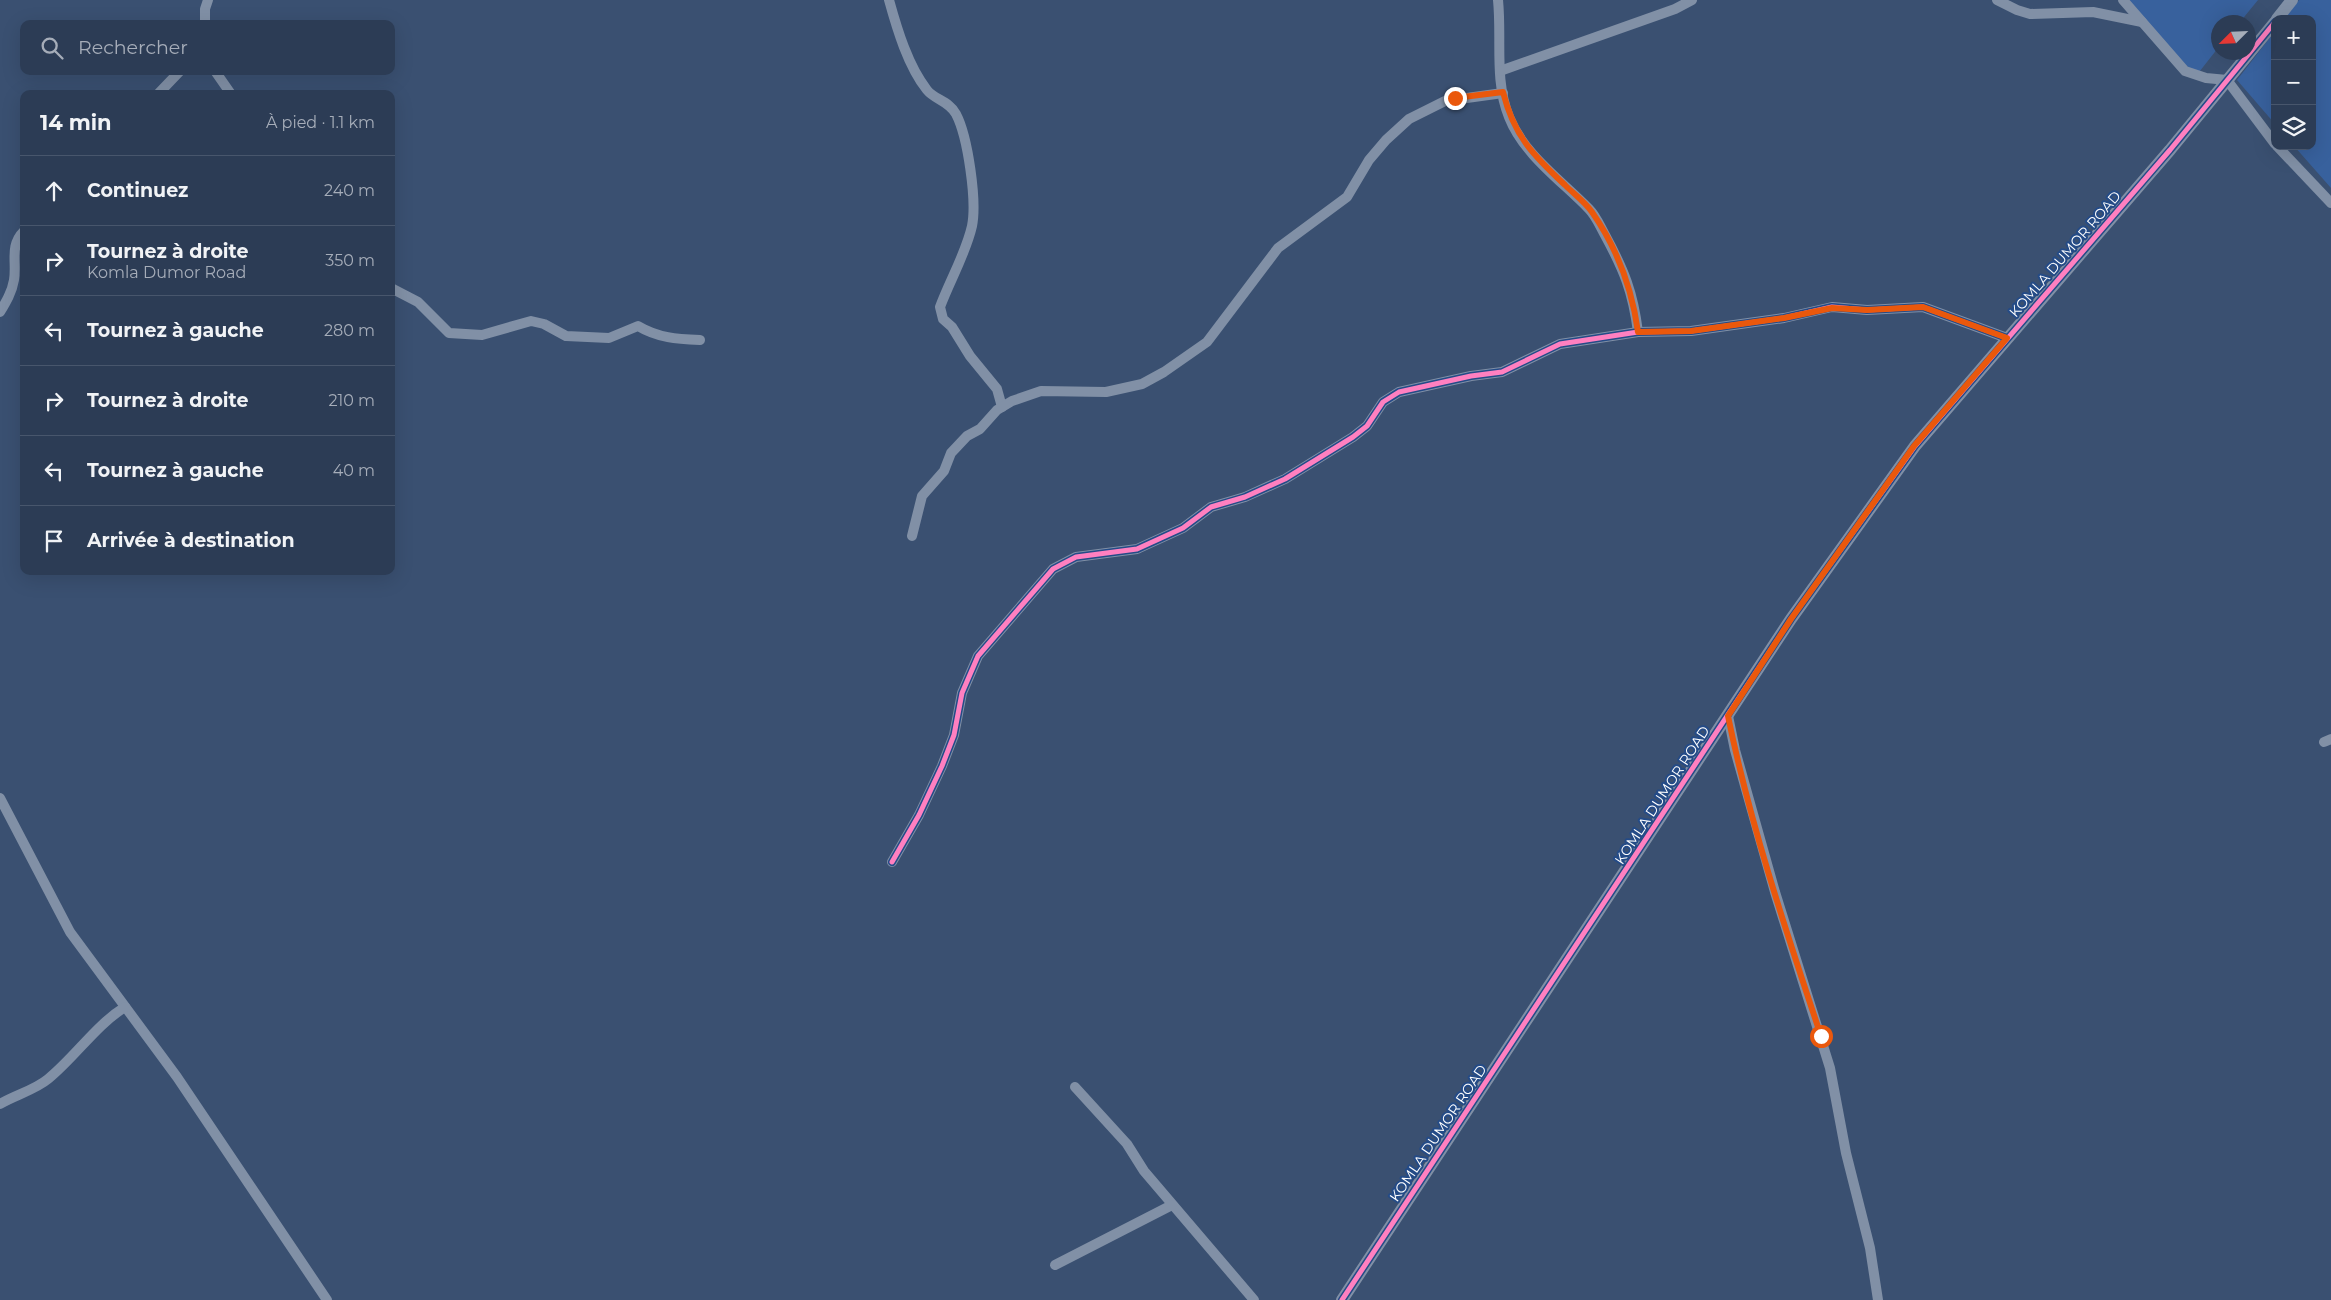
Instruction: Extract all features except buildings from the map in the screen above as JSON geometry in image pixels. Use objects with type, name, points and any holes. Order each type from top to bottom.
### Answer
[{"type":"street","points":[[205,20],[205,8],[208,0]]},
{"type":"street","points":[[889,0],[917,74],[928,92],[946,102],[956,114],[970,162],[974,204],[972,225],[940,307],[943,319],[952,327],[970,356],[997,390],[1002,407]]},
{"type":"street","points":[[1498,0],[1500,71],[1509,116],[1516,131],[1541,163],[1591,211],[1628,281],[1638,332]]},
{"type":"street","points":[[1500,71],[1675,9],[1692,0]]},
{"type":"street","points":[[1997,0],[2030,14],[2093,12],[2142,22]]},
{"type":"street","points":[[2123,0],[2185,71],[2206,78],[2228,80],[2271,138]]},
{"type":"street","points":[[2280,15],[2292,0]]},
{"type":"street","name":"KOMLA DUMOR ROAD","points":[[1342,1300],[1796,611],[1904,460],[2228,80],[2271,27]]},
{"type":"street","points":[[162,90],[176,75]]},
{"type":"street","points":[[218,75],[228,90]]},
{"type":"street","points":[[912,536],[922,496],[944,471],[951,453],[967,436],[980,429],[1002,407],[1041,391],[1106,392],[1142,384],[1164,372],[1207,342],[1278,248],[1347,198],[1369,160],[1386,140],[1409,119],[1445,101],[1503,92]]},
{"type":"street","points":[[2281,150],[2331,203]]},
{"type":"street","points":[[0,312],[10,294],[15,278],[13,253],[20,236]]},
{"type":"street","points":[[395,290],[418,302],[449,333],[482,335],[531,321],[544,324],[566,336],[609,338],[638,326],[652,334],[672,339],[700,340]]},
{"type":"street","points":[[892,862],[919,815],[942,766],[954,734],[962,693],[978,656],[1053,569],[1076,556],[1137,549],[1183,528],[1211,507],[1246,497],[1285,479],[1367,426],[1383,402],[1399,392],[1471,376],[1502,372],[1560,344],[1638,332],[1691,331],[1784,318],[1832,308],[1867,310],[1923,307],[2007,338]]},
{"type":"street","points":[[1728,716],[1735,750],[1773,884],[1830,1068],[1846,1152],[1870,1248],[1878,1300]]},
{"type":"street","points":[[0,798],[70,932],[186,1090],[327,1300]]},
{"type":"street","points":[[0,1104],[46,1082],[82,1049],[112,1015],[125,1007]]},
{"type":"street","points":[[1075,1087],[1127,1144],[1144,1171],[1254,1300]]},
{"type":"street","points":[[1055,1264],[1172,1205]]},
{"type":"shaded area","points":[[2126,0],[2258,0],[2246,15],[2211,15],[2211,57],[2196,76]]},
{"type":"shaded area","points":[[2299,0],[2331,0],[2331,188],[2298,150],[2316,150],[2316,15],[2287,15]]},
{"type":"shaded area","points":[[2271,36],[2271,119],[2237,80],[2253,60],[2256,60],[2256,56]]},
{"type":"cycle path","points":[[1342,1300],[1791,619],[1915,446],[2170,150],[2271,27]]},
{"type":"cycle path","points":[[892,862],[919,815],[942,766],[954,735],[962,693],[978,656],[1053,569],[1076,557],[1137,549],[1183,528],[1211,507],[1245,497],[1285,479],[1353,437],[1367,426],[1383,402],[1399,392],[1471,376],[1502,372],[1560,344],[1638,332],[1691,331],[1784,318],[1832,307],[1867,310],[1923,307],[2007,338]]},
{"type":"route","points":[[1455,98],[1503,92],[1509,116],[1516,131],[1541,163],[1591,211],[1602,230],[1628,281],[1638,332],[1691,331],[1784,318],[1832,308],[1867,310],[1923,307],[2007,338],[1914,446],[1791,619],[1728,716],[1735,750],[1775,892],[1798,969],[1821,1036]]}]
